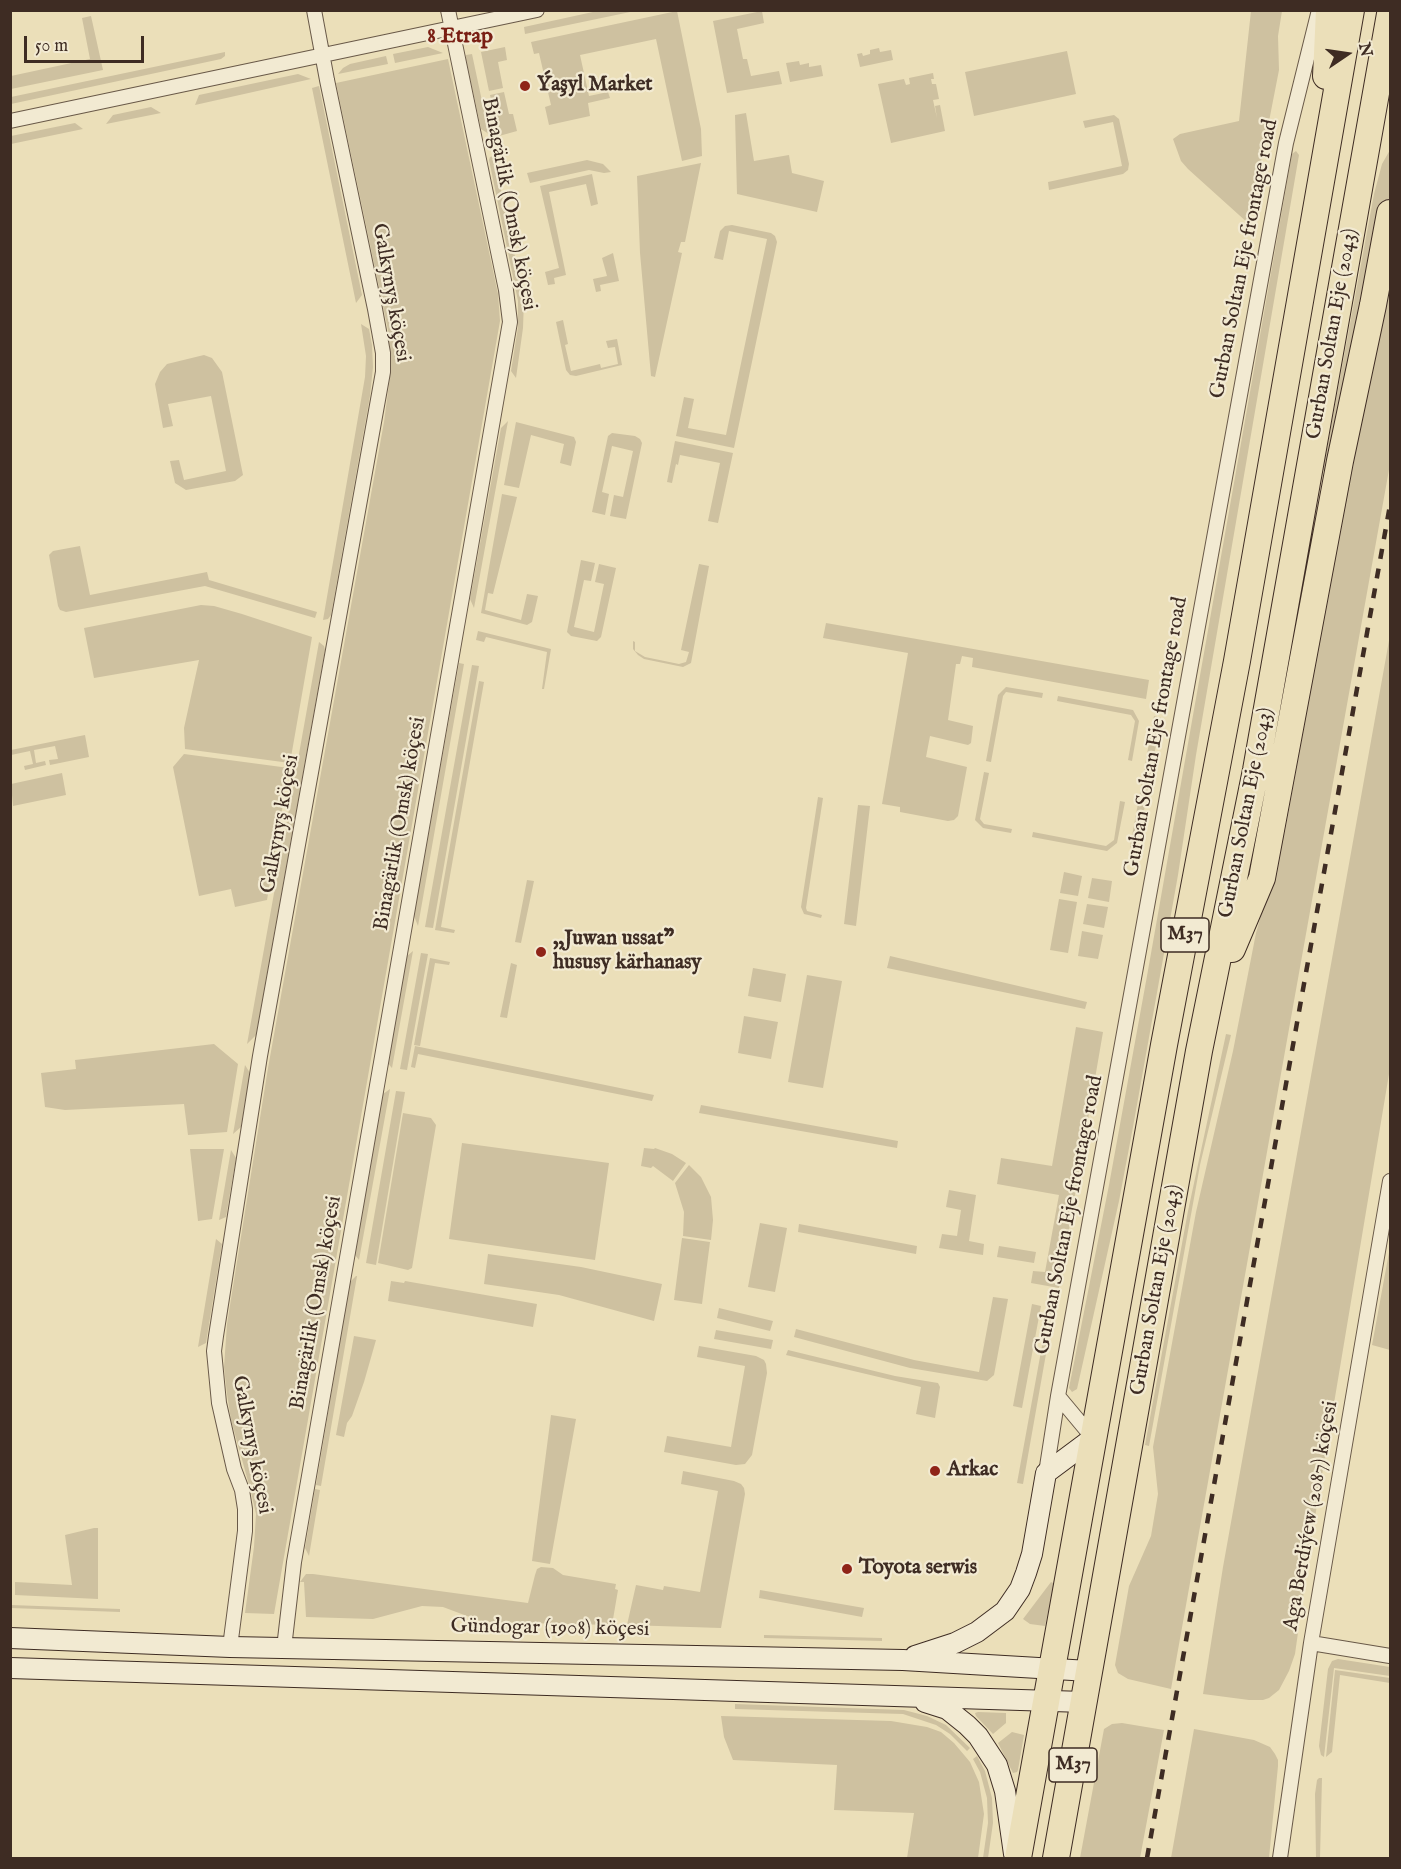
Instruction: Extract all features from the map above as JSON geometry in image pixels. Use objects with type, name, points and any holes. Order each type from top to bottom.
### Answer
[{"type":"highway","points":[[1322,172],[1329,10]]},
{"type":"highway","name":"Gurban Soltan Eje (2043)","points":[[1016,1858],[1053,1668],[1164,1045],[1237,661],[1351,10]]},
{"type":"highway","name":"Gurban Soltan Eje (2043)","points":[[1056,1858],[1199,1051],[1256,770],[1390,14]]},
{"type":"highway","points":[[1210,1005],[1262,878],[1340,461],[1390,213]]},
{"type":"main road","points":[[903,1660],[955,1643],[986,1627],[1005,1611],[1020,1589],[1032,1554],[1046,1473],[1093,1438]]},
{"type":"main road","name":"Gündogar (1908) köçesi","points":[[10,1638],[230,1647],[903,1660],[1089,1671]]},
{"type":"main road","points":[[280,1677],[284,1648]]},
{"type":"main road","points":[[10,1668],[1084,1702]]},
{"type":"main road","points":[[905,1695],[947,1709],[967,1725],[985,1745],[997,1765],[1005,1791],[1016,1858]]},
{"type":"street","name":"Galkynyş köçesi","points":[[230,1647],[245,1531],[245,1509],[219,1403],[214,1351],[260,1056],[383,372],[383,353],[375,309],[314,10]]},
{"type":"street","name":"Binagärlik (Omsk) köçesi","points":[[284,1648],[294,1562],[510,322],[506,290],[448,10]]},
{"type":"street","points":[[10,121],[537,10]]},
{"type":"street","name":"Gurban Soltan Eje frontage road","points":[[1046,1473],[1058,1396],[1286,143],[1319,10]]},
{"type":"street","name":"Aga Berdiýew (2087) köçesi","points":[[1280,1858],[1311,1643],[1390,1181]]},
{"type":"street","points":[[1058,1396],[1093,1438]]},
{"type":"street","points":[[1311,1643],[1390,1656]]},
{"type":"shaded area","points":[[602,10],[635,11],[525,34],[524,27]]},
{"type":"shaded area","points":[[677,11],[701,129],[702,156],[682,161],[656,39],[580,55],[589,96],[608,92],[610,98],[588,103],[590,116],[549,125],[545,107],[551,105],[539,53],[534,54],[531,42]]},
{"type":"shaded area","points":[[762,11],[764,23],[737,29],[743,59],[747,59],[751,76],[779,71],[782,84],[727,93],[713,21]]},
{"type":"shaded area","points":[[1251,11],[1282,11],[1278,36],[1279,70],[1249,224],[1188,169],[1181,161],[1173,139],[1180,134],[1239,121]]},
{"type":"shaded area","points":[[91,16],[103,70],[11,89],[11,76],[90,59],[82,18]]},
{"type":"shaded area","points":[[428,47],[443,53],[395,63],[393,54]]},
{"type":"shaded area","points":[[505,47],[507,60],[498,62],[503,88],[489,91],[481,52]]},
{"type":"shaded area","points":[[879,48],[880,52],[891,50],[893,60],[860,67],[857,54],[862,53],[863,56],[870,54],[870,50]]},
{"type":"shaded area","points":[[1067,51],[1076,94],[974,116],[965,72]]},
{"type":"shaded area","points":[[225,52],[225,56],[221,59],[11,104],[11,97]]},
{"type":"shaded area","points":[[472,54],[489,134],[481,129],[466,60],[466,55]]},
{"type":"shaded area","points":[[386,56],[388,64],[338,74],[350,64]]},
{"type":"shaded area","points":[[448,59],[498,294],[500,321],[274,1614],[245,1613],[256,1514],[231,1420],[227,1394],[224,1367],[227,1324],[268,1068],[384,422],[391,369],[388,330],[336,83]]},
{"type":"shaded area","points":[[799,61],[800,65],[809,63],[809,67],[821,65],[823,76],[790,82],[786,63]]},
{"type":"shaded area","points":[[933,73],[932,84],[936,84],[939,99],[933,100],[937,118],[935,106],[940,105],[945,131],[891,143],[878,84],[904,79],[906,85],[910,84],[909,78]]},
{"type":"shaded area","points":[[298,74],[311,79],[195,105],[199,95]]},
{"type":"shaded area","points":[[319,86],[362,295],[356,303],[312,88]]},
{"type":"shaded area","points":[[504,92],[509,114],[513,114],[517,131],[499,136],[490,95]]},
{"type":"shaded area","points":[[151,107],[161,113],[106,124],[113,115]]},
{"type":"shaded area","points":[[746,113],[754,161],[789,155],[792,173],[824,181],[817,212],[737,194],[735,115]]},
{"type":"shaded area","points":[[1114,115],[1119,119],[1129,164],[1128,170],[1123,174],[1049,190],[1048,182],[1122,166],[1113,122],[1085,128],[1083,121]]},
{"type":"shaded area","points":[[75,123],[83,129],[11,144],[11,136]]},
{"type":"shaded area","points":[[1390,150],[1390,464],[1171,1689],[1128,1679],[1118,1673],[1115,1665],[1129,1586],[1151,1536],[1158,1494],[1153,1447],[1196,1212],[1233,1051],[1256,933],[1285,831],[1350,475],[1323,470],[1374,194],[1382,164]]},
{"type":"shaded area","points":[[1296,151],[1299,155],[1196,755],[1178,875],[1133,1127],[1077,1389],[1072,1392],[1069,1388],[1147,976],[1292,154]]},
{"type":"shaded area","points":[[494,156],[524,300],[523,328],[516,378],[511,371],[518,327],[518,301],[489,160]]},
{"type":"shaded area","points":[[587,160],[603,164],[611,172],[589,170],[530,183],[527,173]]},
{"type":"shaded area","points":[[701,163],[685,242],[681,242],[678,252],[682,253],[655,377],[651,376],[640,253],[637,176]]},
{"type":"shaded area","points":[[592,174],[598,204],[591,206],[586,184],[549,192],[566,275],[554,278],[555,284],[548,285],[545,272],[559,268],[540,186]]},
{"type":"shaded area","points":[[732,225],[771,233],[777,242],[734,448],[676,436],[684,397],[694,399],[688,428],[726,435],[767,239],[729,231],[723,260],[714,258],[720,231],[725,226]]},
{"type":"shaded area","points":[[613,253],[619,281],[600,285],[601,291],[596,292],[593,279],[607,276],[602,258]]},
{"type":"shaded area","points":[[563,320],[568,344],[565,345],[571,371],[600,364],[601,368],[618,364],[615,347],[608,348],[606,341],[617,339],[622,365],[576,376],[570,375],[566,370],[556,322]]},
{"type":"shaded area","points":[[361,324],[369,329],[372,345],[373,367],[370,396],[331,615],[328,619],[323,620],[365,377],[366,356]]},
{"type":"shaded area","points":[[204,355],[212,358],[222,372],[243,475],[235,481],[186,490],[175,483],[170,461],[179,460],[184,480],[226,471],[211,396],[168,404],[173,426],[163,428],[155,384],[160,372],[167,364]]},
{"type":"shaded area","points":[[508,421],[474,608],[470,599],[501,428]]},
{"type":"shaded area","points":[[516,422],[574,437],[576,442],[571,466],[560,463],[564,444],[531,435],[519,488],[504,485]]},
{"type":"shaded area","points":[[612,433],[635,436],[642,443],[626,519],[610,516],[614,495],[623,497],[633,451],[612,446],[602,492],[609,494],[605,515],[592,512],[608,436]]},
{"type":"shaded area","points":[[675,441],[733,453],[718,523],[708,521],[720,463],[680,455],[672,483],[667,482]]},
{"type":"shaded area","points":[[502,494],[517,497],[493,594],[488,593],[485,610],[521,620],[527,594],[538,596],[532,622],[527,625],[481,613]]},
{"type":"shaded area","points":[[80,546],[90,595],[207,572],[209,580],[317,612],[315,618],[205,586],[66,612],[60,610],[58,606],[49,555],[53,551]]},
{"type":"shaded area","points":[[581,560],[595,563],[591,581],[584,580],[574,627],[594,632],[604,584],[595,582],[599,564],[616,568],[601,637],[597,641],[571,636],[567,632]]},
{"type":"shaded area","points":[[699,564],[709,566],[691,663],[683,667],[644,659],[638,655],[633,649],[633,641],[635,651],[645,657],[679,664],[686,662],[689,652],[681,650]]},
{"type":"shaded area","points":[[201,605],[214,606],[242,614],[312,637],[290,763],[185,749],[184,728],[199,660],[94,678],[84,628]]},
{"type":"shaded area","points":[[826,623],[1149,680],[1146,699],[972,667],[973,658],[962,656],[960,664],[956,664],[948,720],[973,726],[971,743],[968,745],[930,736],[926,757],[967,767],[958,816],[948,821],[900,812],[900,807],[882,804],[908,653],[823,638]]},
{"type":"shaded area","points":[[478,631],[551,649],[544,689],[542,689],[547,652],[486,637],[484,642],[476,640]]},
{"type":"shaded area","points":[[1390,635],[1390,1068],[1310,1547],[1295,1654],[1279,1690],[1269,1698],[1249,1700],[1203,1694],[1223,1567]]},
{"type":"shaded area","points":[[319,642],[325,650],[256,1035],[247,1044]]},
{"type":"shaded area","points":[[459,663],[464,664],[418,926],[414,916]]},
{"type":"shaded area","points":[[472,665],[479,666],[433,928],[425,927]]},
{"type":"shaded area","points":[[479,681],[484,682],[441,927],[455,930],[454,933],[435,930]]},
{"type":"shaded area","points":[[1006,687],[1043,693],[1042,698],[1006,692],[1003,696],[991,762],[986,761],[998,695]]},
{"type":"shaded area","points":[[1058,696],[1133,710],[1139,721],[1132,761],[1128,760],[1135,721],[1131,715],[1057,701]]},
{"type":"shaded area","points":[[1154,716],[1161,718],[1137,849],[1130,847]]},
{"type":"shaded area","points":[[85,735],[89,757],[50,765],[49,760],[58,759],[55,746],[34,750],[36,763],[45,761],[46,765],[25,770],[24,766],[33,764],[30,751],[11,755],[11,750]]},
{"type":"shaded area","points":[[184,754],[289,768],[267,900],[235,907],[231,889],[199,896],[173,767]]},
{"type":"shaded area","points":[[984,772],[989,773],[980,819],[984,824],[1012,829],[1011,833],[983,828],[975,820]]},
{"type":"shaded area","points":[[62,773],[66,795],[13,806],[11,784]]},
{"type":"shaded area","points":[[818,797],[823,798],[806,908],[807,911],[822,915],[821,918],[804,914],[801,907]]},
{"type":"shaded area","points":[[1120,801],[1125,802],[1117,843],[1107,851],[1032,837],[1033,832],[1106,846],[1114,840]]},
{"type":"shaded area","points":[[858,805],[870,806],[856,926],[844,924]]},
{"type":"shaded area","points":[[1064,872],[1082,876],[1078,896],[1060,893]]},
{"type":"shaded area","points":[[1092,878],[1112,881],[1109,902],[1088,898]]},
{"type":"shaded area","points":[[527,880],[534,881],[521,943],[515,942]]},
{"type":"shaded area","points":[[1059,899],[1077,902],[1068,953],[1050,950]]},
{"type":"shaded area","points":[[1087,904],[1108,907],[1104,928],[1083,924]]},
{"type":"shaded area","points":[[1082,931],[1103,935],[1098,959],[1078,956]]},
{"type":"shaded area","points":[[413,951],[392,1068],[388,1063],[407,956]]},
{"type":"shaded area","points":[[421,953],[428,954],[407,1070],[400,1069]]},
{"type":"shaded area","points":[[890,956],[1087,1002],[1085,1009],[887,968]]},
{"type":"shaded area","points":[[430,958],[450,962],[449,965],[435,963],[420,1046],[414,1045]]},
{"type":"shaded area","points":[[511,963],[517,965],[507,1018],[500,1017]]},
{"type":"shaded area","points":[[753,968],[786,974],[781,1002],[748,996]]},
{"type":"shaded area","points":[[807,975],[842,981],[823,1088],[788,1082]]},
{"type":"shaded area","points":[[744,1016],[778,1022],[771,1059],[738,1053]]},
{"type":"shaded area","points":[[1076,1027],[1103,1032],[1059,1288],[1031,1283],[1033,1271],[1045,1272],[1059,1195],[997,1184],[1001,1158],[1052,1166]]},
{"type":"shaded area","points":[[1226,1034],[1231,1035],[1200,1165],[1149,1446],[1145,1445],[1188,1211]]},
{"type":"shaded area","points":[[214,1044],[238,1064],[227,1132],[188,1135],[184,1104],[65,1110],[45,1107],[41,1073],[76,1069],[75,1060]]},
{"type":"shaded area","points":[[415,1046],[654,1095],[652,1101],[418,1054],[415,1068],[411,1067]]},
{"type":"shaded area","points":[[245,1065],[250,1073],[241,1127],[233,1134]]},
{"type":"shaded area","points":[[390,1089],[359,1260],[355,1255],[383,1094]]},
{"type":"shaded area","points":[[396,1091],[405,1092],[376,1265],[366,1263]]},
{"type":"shaded area","points":[[701,1105],[898,1141],[897,1148],[699,1113]]},
{"type":"shaded area","points":[[403,1113],[431,1118],[436,1125],[412,1268],[408,1270],[378,1263]]},
{"type":"shaded area","points":[[462,1143],[609,1163],[595,1260],[449,1239]]},
{"type":"shaded area","points":[[644,1148],[655,1148],[672,1154],[686,1163],[673,1181],[653,1166],[651,1168],[641,1166]]},
{"type":"shaded area","points":[[190,1149],[224,1149],[212,1219],[198,1221]]},
{"type":"shaded area","points":[[231,1150],[236,1158],[226,1217],[219,1220]]},
{"type":"shaded area","points":[[689,1165],[701,1177],[711,1197],[713,1220],[711,1240],[683,1236],[684,1212],[675,1183]]},
{"type":"shaded area","points":[[949,1190],[976,1195],[969,1241],[984,1244],[983,1255],[939,1248],[942,1234],[957,1236],[961,1210],[946,1207]]},
{"type":"shaded area","points":[[760,1223],[787,1228],[775,1292],[748,1287]]},
{"type":"shaded area","points":[[799,1224],[917,1246],[916,1254],[798,1232]]},
{"type":"shaded area","points":[[682,1238],[710,1242],[702,1304],[674,1300]]},
{"type":"shaded area","points":[[216,1239],[222,1244],[206,1343],[198,1347]]},
{"type":"shaded area","points":[[999,1246],[1036,1252],[1034,1263],[997,1257]]},
{"type":"shaded area","points":[[1390,1247],[1390,1350],[1372,1345]]},
{"type":"shaded area","points":[[488,1254],[581,1267],[662,1284],[654,1321],[559,1295],[484,1284]]},
{"type":"shaded area","points":[[356,1276],[321,1486],[316,1485],[350,1282]]},
{"type":"shaded area","points":[[391,1281],[404,1283],[405,1281],[537,1304],[533,1327],[388,1301]]},
{"type":"shaded area","points":[[993,1297],[1008,1299],[994,1375],[987,1381],[910,1368],[794,1337],[796,1329],[914,1360],[979,1372]]},
{"type":"shaded area","points":[[1050,1302],[1055,1303],[1023,1484],[1017,1483]]},
{"type":"shaded area","points":[[1032,1304],[1041,1306],[1022,1408],[1013,1406]]},
{"type":"shaded area","points":[[719,1308],[773,1321],[770,1331],[717,1318]]},
{"type":"shaded area","points":[[716,1330],[773,1340],[771,1349],[714,1339]]},
{"type":"shaded area","points":[[354,1336],[376,1340],[344,1437],[336,1435]]},
{"type":"shaded area","points":[[699,1346],[756,1356],[764,1360],[766,1364],[767,1373],[752,1455],[745,1464],[736,1465],[664,1452],[667,1436],[731,1447],[745,1366],[697,1357]]},
{"type":"shaded area","points":[[788,1350],[895,1376],[938,1383],[940,1387],[935,1418],[916,1414],[921,1387],[786,1355]]},
{"type":"shaded area","points":[[551,1415],[576,1419],[550,1564],[532,1561]]},
{"type":"shaded area","points":[[683,1471],[734,1481],[744,1488],[745,1494],[721,1628],[627,1625],[636,1585],[663,1590],[664,1586],[700,1592],[718,1491],[681,1484]]},
{"type":"shaded area","points":[[315,1489],[320,1490],[309,1556],[305,1548]]},
{"type":"shaded area","points":[[98,1528],[98,1599],[15,1595],[15,1582],[72,1585],[65,1535]]},
{"type":"shaded area","points":[[553,1568],[563,1575],[616,1584],[615,1589],[618,1590],[612,1625],[483,1622],[443,1607],[422,1606],[373,1619],[306,1617],[304,1582],[300,1582],[306,1574],[313,1574],[528,1603],[537,1569]]},
{"type":"shaded area","points":[[1051,1582],[1053,1588],[1045,1626],[1030,1624],[1023,1619]]},
{"type":"shaded area","points":[[760,1590],[864,1608],[862,1617],[759,1598]]},
{"type":"shaded area","points":[[11,1605],[120,1609],[120,1612],[11,1608]]},
{"type":"shaded area","points":[[764,1635],[882,1638],[882,1641],[764,1638]]},
{"type":"shaded area","points":[[1338,1659],[1390,1667],[1390,1676],[1334,1668],[1324,1757],[1321,1755],[1319,1746],[1328,1669],[1332,1661]]},
{"type":"shaded area","points":[[1335,1670],[1390,1678],[1390,1683],[1340,1675],[1332,1752],[1326,1757]]},
{"type":"shaded area","points":[[735,1704],[904,1710],[927,1716],[946,1725],[970,1748],[967,1751],[950,1734],[936,1725],[903,1714],[735,1709]]},
{"type":"shaded area","points":[[975,1713],[1006,1713],[1006,1723],[993,1734],[976,1716]]},
{"type":"shaded area","points":[[721,1716],[891,1721],[927,1727],[941,1732],[970,1762],[979,1782],[984,1814],[978,1858],[907,1858],[914,1813],[834,1810],[837,1765],[733,1760],[724,1737]]},
{"type":"shaded area","points":[[1122,1723],[1164,1730],[1140,1858],[1080,1858],[1104,1729],[1112,1724]]},
{"type":"shaded area","points":[[1194,1729],[1254,1740],[1270,1747],[1275,1754],[1278,1766],[1269,1858],[1171,1858]]},
{"type":"shaded area","points":[[1012,1732],[1024,1735],[1018,1770],[1013,1773],[998,1743]]},
{"type":"shaded area","points":[[977,1756],[985,1771],[992,1798],[993,1823],[988,1858],[983,1858],[988,1823],[987,1798],[980,1772],[973,1759]]},
{"type":"shaded area","points":[[1319,1778],[1322,1778],[1320,1858],[1316,1858],[1315,1794]]},
{"type":"railway","points":[[1147,1858],[1390,505]]},
{"type":"place","name":"Ýaşyl Market","points":[[525,86]]},
{"type":"place","name":",,Juwan ussat\" hususy kärhanasy","points":[[541,952]]},
{"type":"place","name":"Arkac","points":[[935,1471]]},
{"type":"place","name":"Toyota serwis","points":[[847,1569]]},
{"type":"district","name":"8 Etrap","points":[[460,37]]}]
